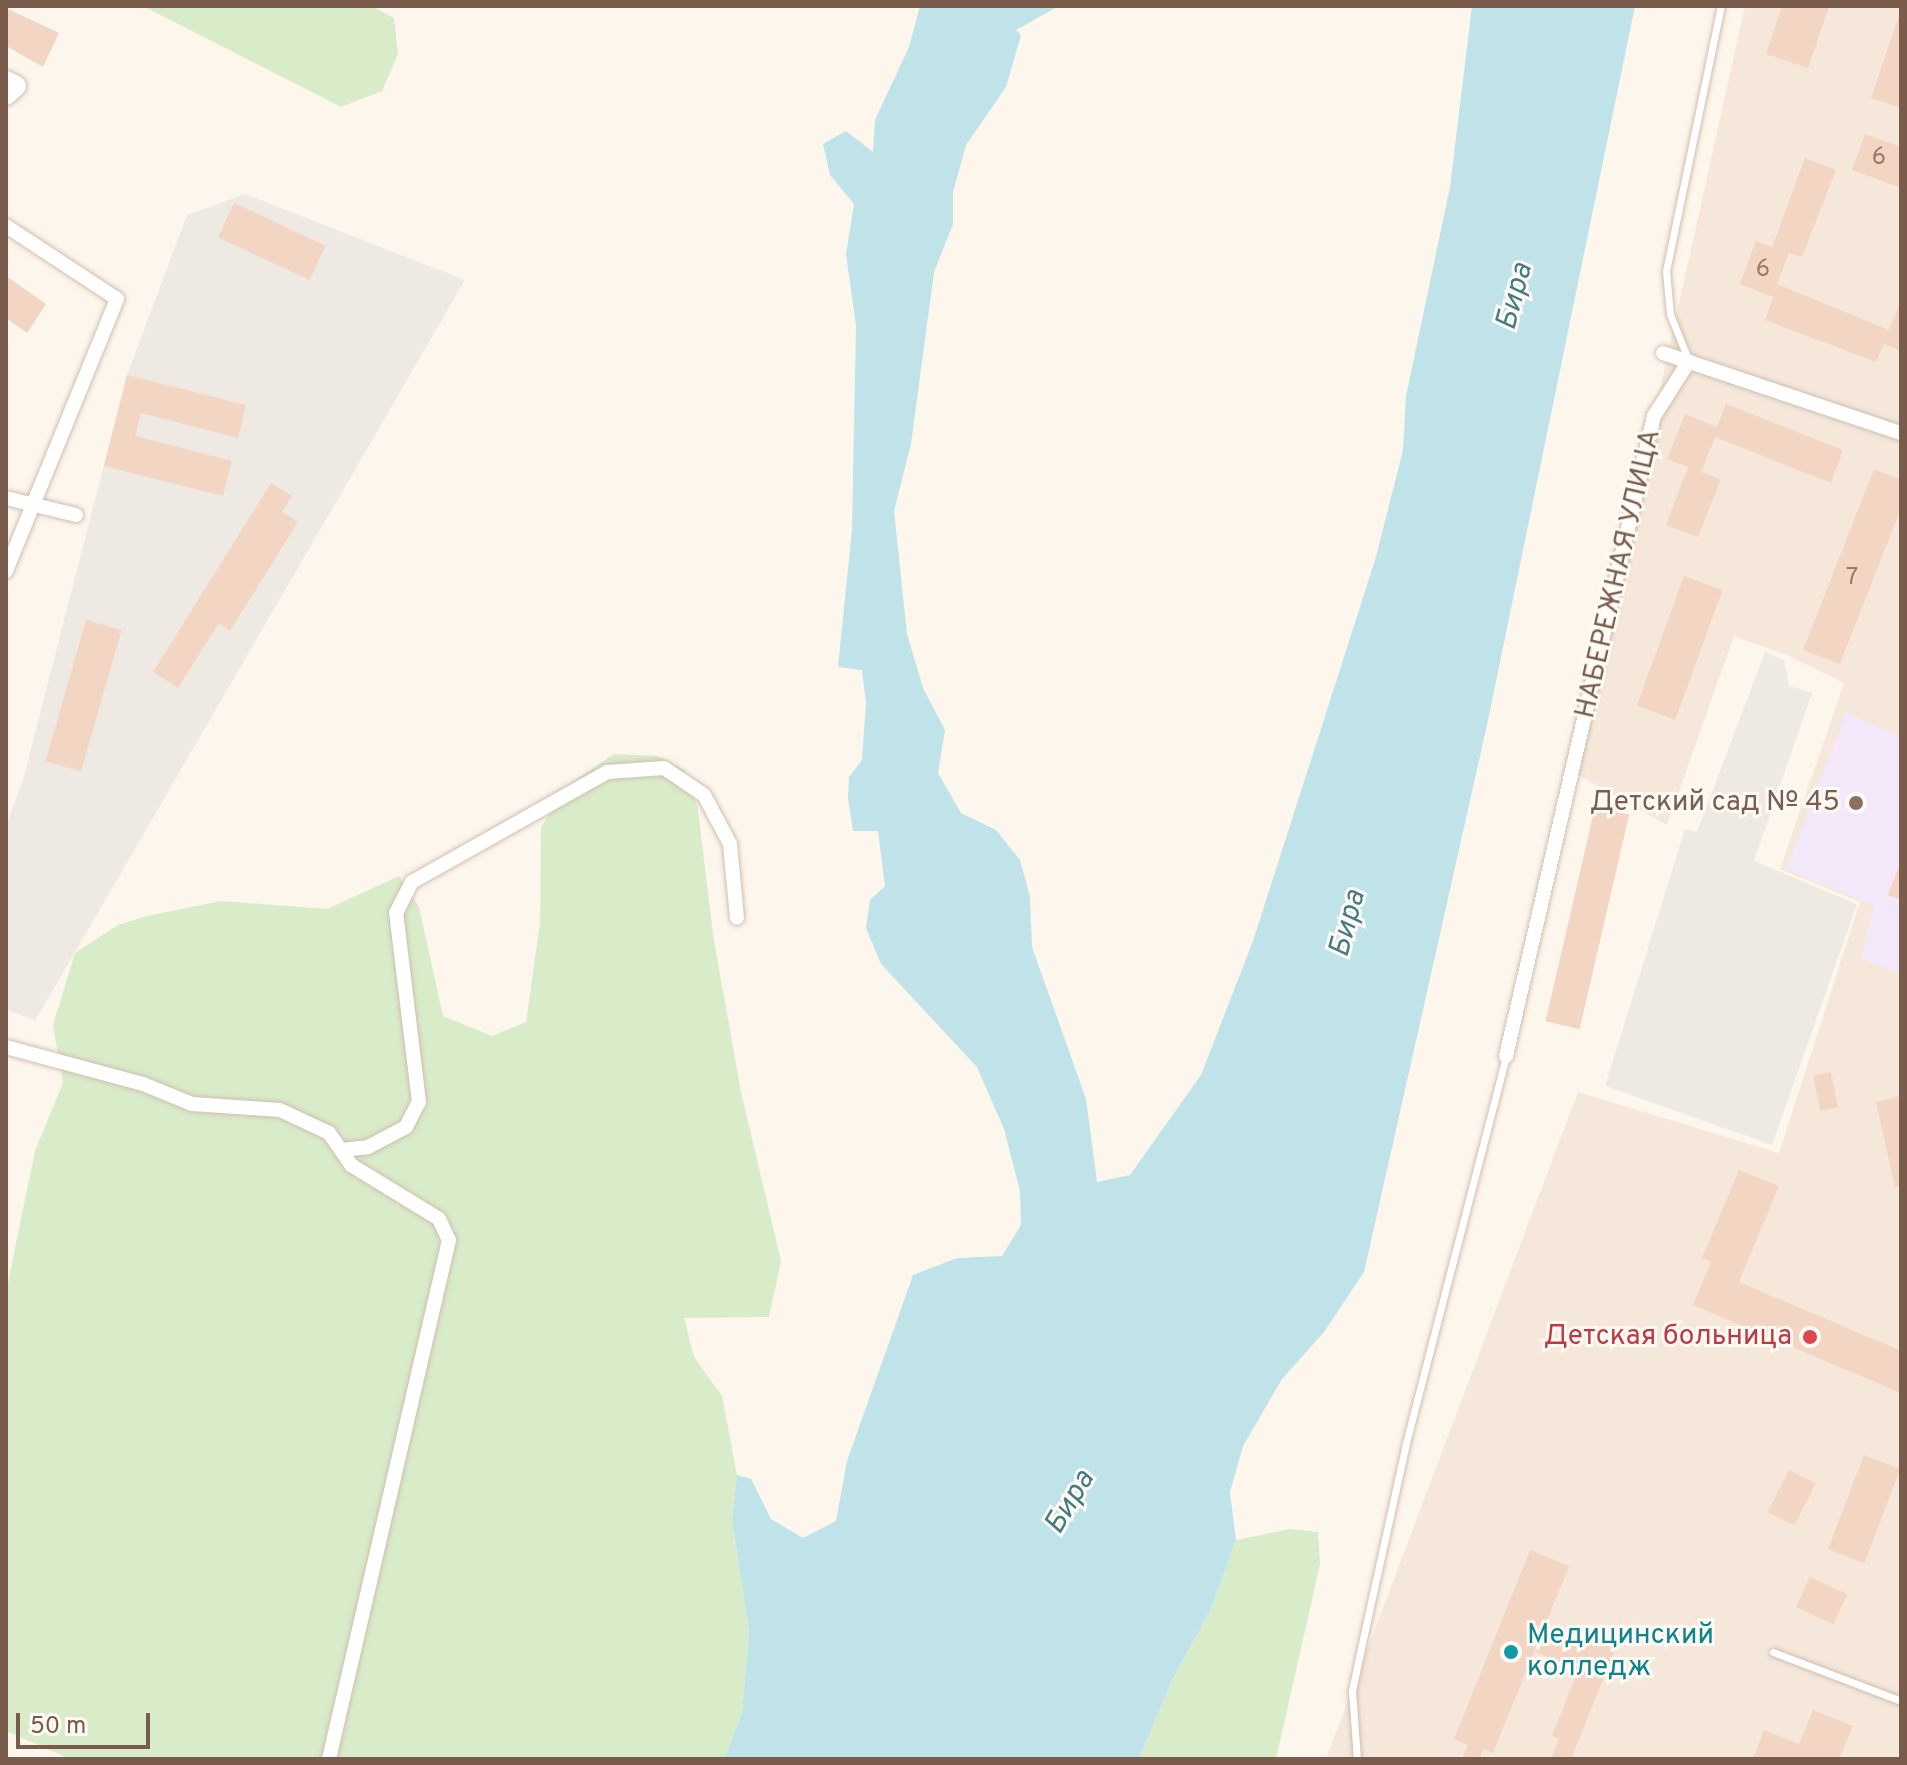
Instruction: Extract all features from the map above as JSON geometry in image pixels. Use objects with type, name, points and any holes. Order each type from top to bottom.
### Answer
[{"type":"street","points":[[6,81],[16,86],[6,95]]},
{"type":"street","points":[[6,226],[117,299],[6,571]]},
{"type":"street","points":[[1663,353],[1901,433]]},
{"type":"street","name":"НАБЕРЕЖНАЯ УЛИЦА","points":[[1506,1056],[1654,416],[1689,361]]},
{"type":"street","points":[[6,498],[76,515]]},
{"type":"street","points":[[341,1150],[368,1147],[406,1127],[419,1102],[396,913],[412,882],[607,772],[664,768],[704,795],[730,844],[737,918]]},
{"type":"street","points":[[6,1047],[143,1084],[192,1104],[280,1110],[329,1133],[351,1165],[439,1219],[449,1240],[329,1759]]},
{"type":"lane","points":[[1689,361],[1670,314],[1666,271],[1721,6]]},
{"type":"lane","points":[[1357,1759],[1352,1691],[1361,1648],[1406,1443],[1506,1056]]},
{"type":"lane","points":[[1773,1652],[1901,1701]]},
{"type":"shaded area","points":[[1745,6],[1901,6],[1901,1749],[1897,1759],[1326,1759],[1578,1092],[1779,1153],[1860,902],[1780,869],[1844,683],[1789,656],[1734,636],[1667,825],[1575,773]]},
{"type":"shaded area","points":[[245,194],[465,280],[35,1021],[6,1009],[6,826],[23,780],[127,375],[187,215]]},
{"type":"shaded area","points":[[1765,652],[1784,660],[1789,686],[1812,693],[1754,861],[1857,904],[1772,1145],[1605,1086],[1685,829],[1697,832]]},
{"type":"shaded area","name":"Детский сад № 45","points":[[1846,713],[1901,737],[1901,974],[1860,958],[1875,906],[1786,869]]},
{"type":"green space","points":[[143,6],[372,6],[394,18],[398,54],[382,91],[341,107]]},
{"type":"green space","points":[[614,754],[658,756],[685,770],[698,809],[713,935],[741,1092],[781,1261],[769,1317],[684,1318],[694,1357],[722,1396],[737,1475],[732,1519],[749,1631],[742,1713],[724,1759],[70,1759],[6,1731],[6,1292],[35,1151],[63,1083],[53,1025],[75,953],[118,925],[147,916],[221,901],[327,909],[399,876],[419,907],[443,1016],[492,1036],[526,1022],[540,923],[541,827],[568,785]]},
{"type":"green space","points":[[1290,1529],[1318,1532],[1320,1564],[1276,1759],[1139,1759],[1171,1682],[1211,1609],[1236,1540]]},
{"type":"water","name":"Бира","points":[[920,6],[1059,6],[1016,30],[1021,35],[1006,87],[966,145],[953,192],[953,224],[934,272],[911,444],[894,511],[907,634],[923,688],[945,730],[938,773],[961,813],[996,830],[1020,860],[1030,897],[1032,947],[1086,1099],[1097,1182],[1130,1175],[1201,1075],[1253,941],[1376,557],[1403,450],[1406,396],[1450,187],[1472,6],[1635,6],[1487,725],[1364,1272],[1324,1332],[1282,1379],[1243,1446],[1230,1492],[1236,1540],[1211,1609],[1171,1682],[1139,1759],[724,1759],[742,1713],[749,1631],[732,1519],[737,1475],[751,1479],[771,1519],[803,1538],[836,1521],[847,1461],[913,1275],[957,1258],[1002,1256],[1021,1225],[1020,1191],[1004,1129],[977,1067],[881,964],[866,928],[870,900],[885,886],[878,831],[853,831],[848,798],[849,777],[862,760],[866,703],[862,670],[838,667],[852,530],[856,326],[846,254],[854,204],[830,175],[823,144],[846,131],[873,152],[875,120],[909,47]]},
{"type":"building","points":[[1782,6],[1829,6],[1808,68],[1766,54]]},
{"type":"building","points":[[6,8],[59,33],[43,67],[6,46]]},
{"type":"building","points":[[1901,12],[1901,108],[1871,98]]},
{"type":"building","points":[[1865,134],[1901,147],[1901,188],[1852,170]]},
{"type":"building","points":[[1805,158],[1836,170],[1802,257],[1789,253],[1777,284],[1889,330],[1901,300],[1901,351],[1884,344],[1876,362],[1765,320],[1773,297],[1740,284],[1756,241],[1772,247]]},
{"type":"building","points":[[234,203],[326,246],[309,280],[218,237]]},
{"type":"building","points":[[6,276],[46,304],[27,333],[6,318]]},
{"type":"building","points":[[127,375],[246,405],[238,438],[141,413],[135,436],[232,461],[223,496],[104,466]]},
{"type":"building","points":[[1726,404],[1843,450],[1831,483],[1715,437],[1701,472],[1721,479],[1698,537],[1666,525],[1688,467],[1667,459],[1685,414],[1717,427]]},
{"type":"building","points":[[1874,469],[1901,480],[1901,508],[1840,664],[1803,650]]},
{"type":"building","points":[[271,483],[292,496],[282,512],[298,522],[230,631],[219,623],[178,688],[153,672]]},
{"type":"building","points":[[1684,576],[1723,590],[1675,720],[1637,706]]},
{"type":"building","points":[[86,620],[122,630],[81,772],[45,761]]},
{"type":"building","points":[[1595,807],[1629,815],[1580,1029],[1546,1021]]},
{"type":"building","points":[[1901,861],[1901,900],[1888,895]]},
{"type":"building","points":[[1831,1072],[1838,1107],[1820,1111],[1813,1075]]},
{"type":"building","points":[[1901,1096],[1901,1186],[1895,1187],[1876,1102]]},
{"type":"building","points":[[1739,1170],[1779,1186],[1739,1282],[1901,1351],[1901,1393],[1693,1305],[1711,1262],[1702,1258]]},
{"type":"building","points":[[1864,1455],[1900,1469],[1864,1563],[1828,1549]]},
{"type":"building","points":[[1789,1470],[1816,1484],[1794,1525],[1768,1512]]},
{"type":"building","name":"Медицинский колледж","points":[[1530,1550],[1569,1566],[1493,1753],[1483,1749],[1480,1759],[1462,1759],[1468,1745],[1454,1739]]},
{"type":"building","points":[[1810,1577],[1847,1594],[1833,1624],[1796,1607]]},
{"type":"building","points":[[1546,1627],[1588,1645],[1592,1635],[1617,1645],[1571,1759],[1551,1759],[1559,1739],[1552,1736],[1578,1670],[1536,1652]]},
{"type":"building","points":[[1813,1710],[1853,1726],[1839,1759],[1753,1759],[1764,1730],[1799,1744]]},
{"type":"place","name":"Детский сад № 45","points":[[1856,803]]},
{"type":"place","name":"Детская больница","points":[[1810,1337]]},
{"type":"place","name":"Медицинский колледж","points":[[1511,1652]]}]
